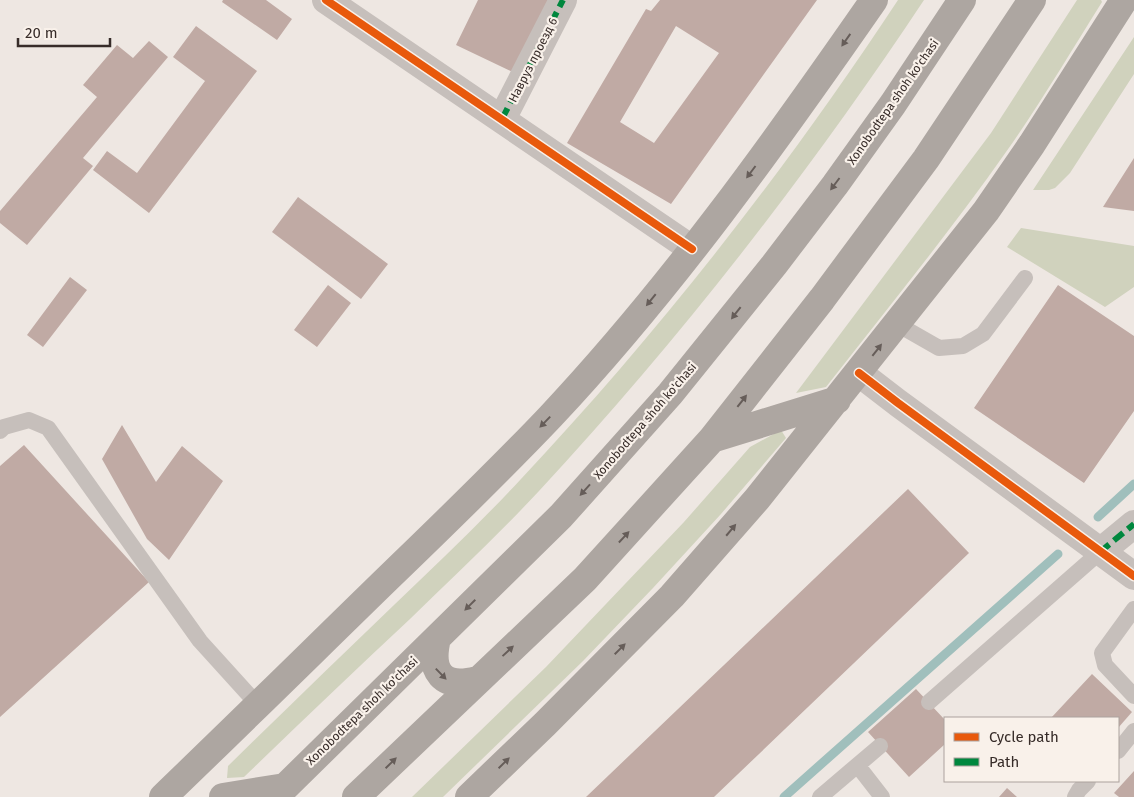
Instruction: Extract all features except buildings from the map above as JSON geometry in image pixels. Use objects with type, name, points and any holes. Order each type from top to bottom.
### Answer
[{"type":"highway","points":[[163,797],[471,498],[551,416],[634,321],[692,250],[789,120],[874,0]]},
{"type":"highway","name":"Xonobodtepa shoh ko'chasi","points":[[280,792],[561,516],[622,449],[722,331],[829,192],[893,104],[962,0]]},
{"type":"highway","points":[[356,797],[585,578],[712,439],[822,298],[926,159],[1032,0]]},
{"type":"highway","points":[[469,797],[552,718],[672,596],[757,499],[986,211],[1032,144],[1117,5]]},
{"type":"highway","points":[[712,439],[837,400]]},
{"type":"highway","points":[[437,638],[434,658],[435,667],[440,676],[456,683],[467,683],[477,680]]},
{"type":"highway","points":[[223,797],[280,792]]},
{"type":"street","points":[[326,0],[692,250]]},
{"type":"street","name":"Навруз проезд 6","points":[[502,119],[563,0]]},
{"type":"street","points":[[859,373],[1134,576]]},
{"type":"street","points":[[1100,552],[1134,524]]},
{"type":"lane","points":[[897,324],[939,348],[963,346],[983,334],[1025,278]]},
{"type":"lane","points":[[0,431],[4,427],[29,420],[48,428],[200,640],[258,705]]},
{"type":"lane","points":[[929,702],[1100,552]]},
{"type":"lane","points":[[1134,609],[1102,653],[1105,665],[1134,696]]},
{"type":"lane","points":[[1119,750],[1134,731]]},
{"type":"lane","points":[[820,797],[880,746]]},
{"type":"lane","points":[[858,766],[882,797]]},
{"type":"lane","points":[[1075,797],[1087,782]]},
{"type":"green space","points":[[898,0],[924,0],[789,191],[742,253],[643,374],[539,491],[459,572],[244,777],[227,778],[228,766],[490,511],[573,423],[623,366],[720,248],[766,187],[811,126]]},
{"type":"green space","points":[[1077,0],[1101,0],[1102,2],[1043,97],[1006,152],[940,241],[826,387],[796,393],[991,133]]},
{"type":"green space","points":[[1134,37],[1134,74],[1070,173],[1055,188],[1033,190]]},
{"type":"green space","points":[[1021,228],[1134,246],[1134,287],[1105,307],[1007,247]]},
{"type":"green space","points":[[781,430],[786,438],[721,514],[583,661],[443,797],[412,797],[546,667],[684,522],[750,447]]},
{"type":"waterway","points":[[1098,517],[1134,484]]},
{"type":"waterway","points":[[784,797],[1058,554]]},
{"type":"marked path","points":[[502,119],[563,0]]},
{"type":"marked path","points":[[1100,552],[1134,524]]},
{"type":"cycle path","points":[[326,0],[692,249]]},
{"type":"cycle path","points":[[859,373],[1134,576]]}]
